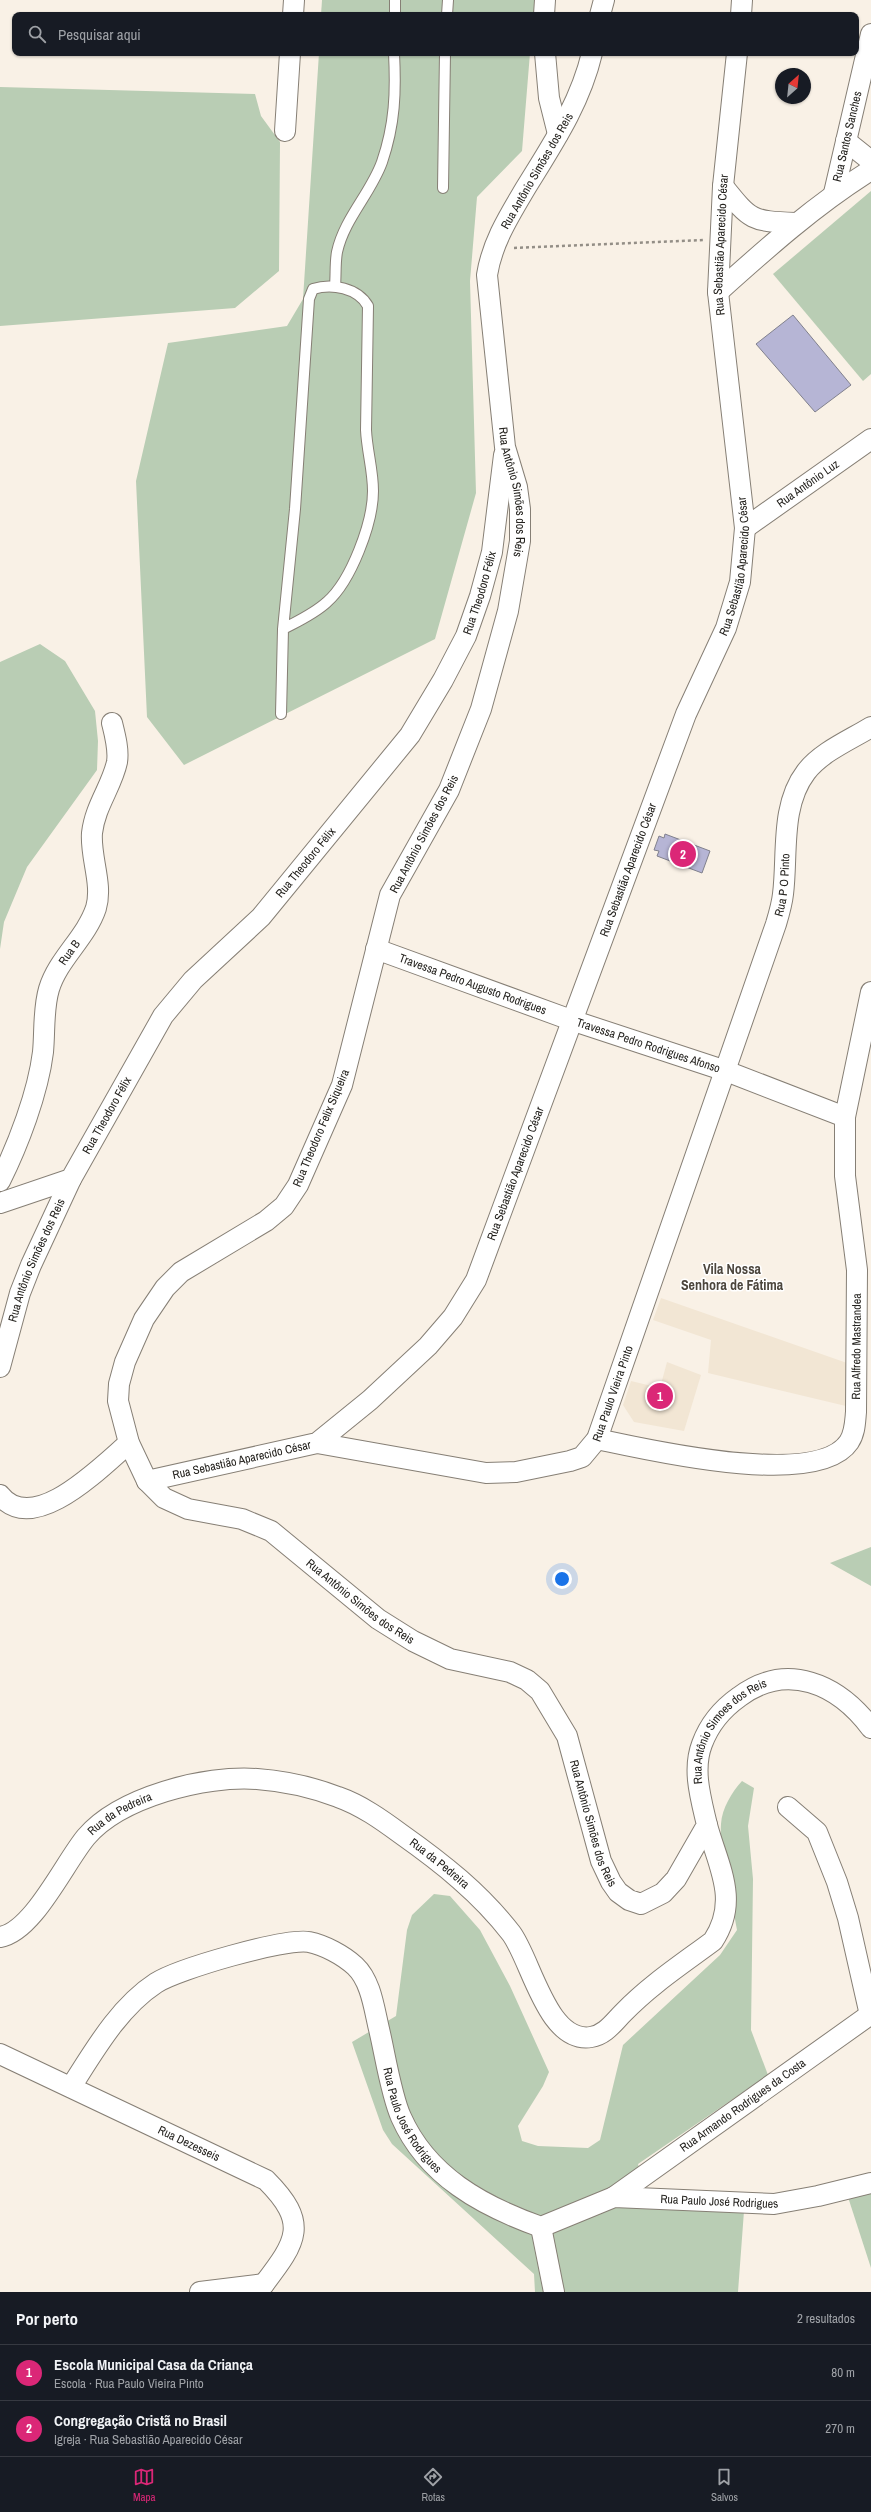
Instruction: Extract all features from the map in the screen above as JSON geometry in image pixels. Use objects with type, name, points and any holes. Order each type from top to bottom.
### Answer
[{"type":"street","points":[[293,12],[294,0]]},
{"type":"street","points":[[544,12],[545,0]]},
{"type":"street","points":[[601,12],[604,0]]},
{"type":"street","points":[[741,12],[742,0]]},
{"type":"street","name":"Rua Santos Sanches","points":[[834,193],[871,34]]},
{"type":"street","points":[[285,131],[290,56]]},
{"type":"street","points":[[545,56],[549,98],[558,134]]},
{"type":"street","name":"Rua Antônio Simões dos Reis","points":[[380,930],[390,895],[449,790],[464,757],[481,709],[508,611],[520,541],[520,509],[517,487],[505,447],[487,275],[493,248],[504,224],[574,108],[591,56]]},
{"type":"street","name":"Rua Sebastião Aparecido César","points":[[147,1481],[317,1443],[370,1400],[428,1346],[452,1317],[476,1280],[571,1020],[686,714],[726,628],[740,582],[745,528],[718,292],[719,240],[723,186],[737,56]]},
{"type":"street","points":[[846,141],[871,161]]},
{"type":"street","points":[[718,292],[796,222],[834,193],[871,170]]},
{"type":"street","points":[[723,186],[745,214],[764,221],[796,222]]},
{"type":"street","name":"Rua Antônio Luz","points":[[745,528],[871,439]]},
{"type":"street","name":"Rua Theodoro Félix","points":[[71,1179],[163,1016],[193,980],[261,917],[410,735],[444,680],[466,636],[490,560],[505,447]]},
{"type":"street","name":"Rua B","points":[[0,1181],[12,1157],[27,1114],[42,1053],[49,990],[59,965],[81,935],[96,908],[96,880],[92,834],[96,813],[117,762],[112,723]]},
{"type":"street","name":"Rua P O Pinto","points":[[726,1071],[776,924],[783,895],[789,811],[795,794],[806,772],[817,760],[871,727]]},
{"type":"street","name":"Rua Theodoro Felix Siqueira","points":[[129,1443],[118,1401],[119,1384],[125,1362],[144,1319],[165,1288],[181,1272],[266,1221],[284,1206],[298,1185],[342,1085],[380,930]]},
{"type":"street","name":"Travessa Pedro Augusto Rodrigues","points":[[376,949],[571,1020]]},
{"type":"street","name":"Rua Alfredo Mastrandea","points":[[597,1439],[725,1464],[792,1463],[817,1459],[834,1454],[848,1442],[854,1430],[856,1412],[858,1270],[845,1176],[845,1117],[871,992]]},
{"type":"street","name":"Travessa Pedro Rodrigues Afonso","points":[[571,1020],[726,1071]]},
{"type":"street","points":[[726,1071],[845,1117]]},
{"type":"street","name":"Rua Paulo Vieira Pinto","points":[[317,1443],[486,1473],[516,1472],[570,1461],[582,1457],[597,1439],[726,1071]]},
{"type":"street","points":[[0,1203],[71,1179]]},
{"type":"street","name":"Rua Antônio Simões dos Reis","points":[[0,1367],[28,1272],[71,1179]]},
{"type":"street","points":[[0,1495],[4,1500],[19,1508],[41,1508],[56,1501],[84,1482],[129,1443]]},
{"type":"street","name":"Rua Antônio Simões dos Reis","points":[[129,1443],[147,1481],[172,1503],[188,1509],[242,1519],[271,1531],[378,1619],[413,1641],[450,1658],[510,1672],[527,1680],[540,1692],[567,1736],[601,1860],[611,1882],[618,1892],[629,1900],[641,1904],[663,1893],[676,1879],[707,1825]]},
{"type":"street","name":"Rua Antônio Simoes dos Reis","points":[[707,1825],[698,1787],[702,1745],[723,1708],[750,1688],[779,1679],[809,1681],[837,1694],[861,1714],[871,1728]]},
{"type":"street","name":"Rua da Pedreira","points":[[3,1936],[30,1918],[85,1837],[99,1825],[144,1798],[198,1783],[220,1781],[255,1779],[307,1787],[340,1797],[374,1815],[435,1858],[474,1890],[512,1935],[550,2012],[563,2028],[576,2036],[588,2038],[603,2034],[634,2002],[713,1941],[722,1928],[726,1912],[725,1880],[707,1825]]},
{"type":"street","points":[[788,1807],[817,1832],[837,1882],[848,1918],[870,2014]]},
{"type":"street","name":"Rua Paulo José Rodrigues","points":[[71,2087],[124,2011],[156,1983],[189,1968],[287,1942],[308,1942],[330,1949],[355,1966],[370,1990],[401,2116],[422,2153],[439,2172],[464,2190],[508,2215],[541,2227],[614,2197],[774,2204],[818,2196],[871,2183]]},
{"type":"street","name":"Rua Armando Rodrigues da Costa","points":[[614,2197],[870,2014]]},
{"type":"street","name":"Rua Dezesseis","points":[[0,2054],[266,2180],[284,2198],[294,2223],[291,2242],[285,2256],[263,2288]]},
{"type":"street","points":[[541,2227],[554,2292]]},
{"type":"street","points":[[200,2292],[263,2288]]},
{"type":"lane","points":[[394,12],[395,0]]},
{"type":"lane","points":[[447,12],[448,0]]},
{"type":"lane","points":[[336,286],[337,252],[345,230],[382,163],[390,134],[396,100],[394,56]]},
{"type":"lane","points":[[443,188],[445,56]]},
{"type":"lane","points":[[281,714],[283,629],[296,509],[309,299],[313,289],[336,286],[365,300],[368,306],[366,430],[367,450],[372,474],[372,506],[352,566],[339,589],[328,602],[311,615],[283,629]]},
{"type":"path","points":[[493,248],[719,240]]},
{"type":"shaded area","points":[[661,1298],[847,1363],[850,1407],[708,1373],[711,1340],[653,1320]]},
{"type":"shaded area","points":[[667,1362],[701,1375],[684,1431],[634,1422],[623,1405],[631,1381],[660,1388]]},
{"type":"green space","points":[[322,0],[535,0],[534,12],[321,12]]},
{"type":"green space","points":[[319,56],[530,56],[522,151],[477,197],[470,281],[476,493],[435,639],[184,765],[147,717],[136,481],[168,343],[287,326],[303,299]]},
{"type":"green space","points":[[0,87],[255,94],[261,116],[280,142],[279,271],[235,308],[0,326]]},
{"type":"green space","points":[[871,191],[871,374],[863,381],[773,274]]},
{"type":"green space","points":[[40,644],[65,661],[95,711],[98,741],[97,770],[27,867],[4,922],[0,949],[0,662]]},
{"type":"green space","points":[[871,1547],[871,1586],[830,1563]]},
{"type":"green space","points":[[742,1781],[754,1788],[748,1826],[753,1879],[751,2030],[768,2075],[638,2164],[649,2206],[744,2211],[738,2292],[535,2292],[534,2274],[392,2144],[383,2130],[352,2042],[396,2016],[407,1930],[412,1915],[434,1894],[450,1896],[480,1930],[510,1986],[549,2072],[543,2086],[518,2126],[522,2141],[538,2146],[588,2148],[600,2140],[623,2045],[720,1955],[737,1930],[724,1863],[721,1824],[723,1812],[728,1801]]},
{"type":"green space","points":[[871,2191],[871,2268],[847,2194]]},
{"type":"building","points":[[793,315],[851,385],[815,412],[756,344]]},
{"type":"building","points":[[665,834],[710,851],[702,873],[657,856],[659,851],[654,850],[659,836],[664,838]]},
{"type":"place","name":"Congregação Cristã no Brasil","points":[[683,854]]},
{"type":"place","name":"Escola Municipal Casa da Criança","points":[[660,1396]]},
{"type":"district","name":"Vila Nossa Senhora de Fátima","points":[[732,1278]]}]
